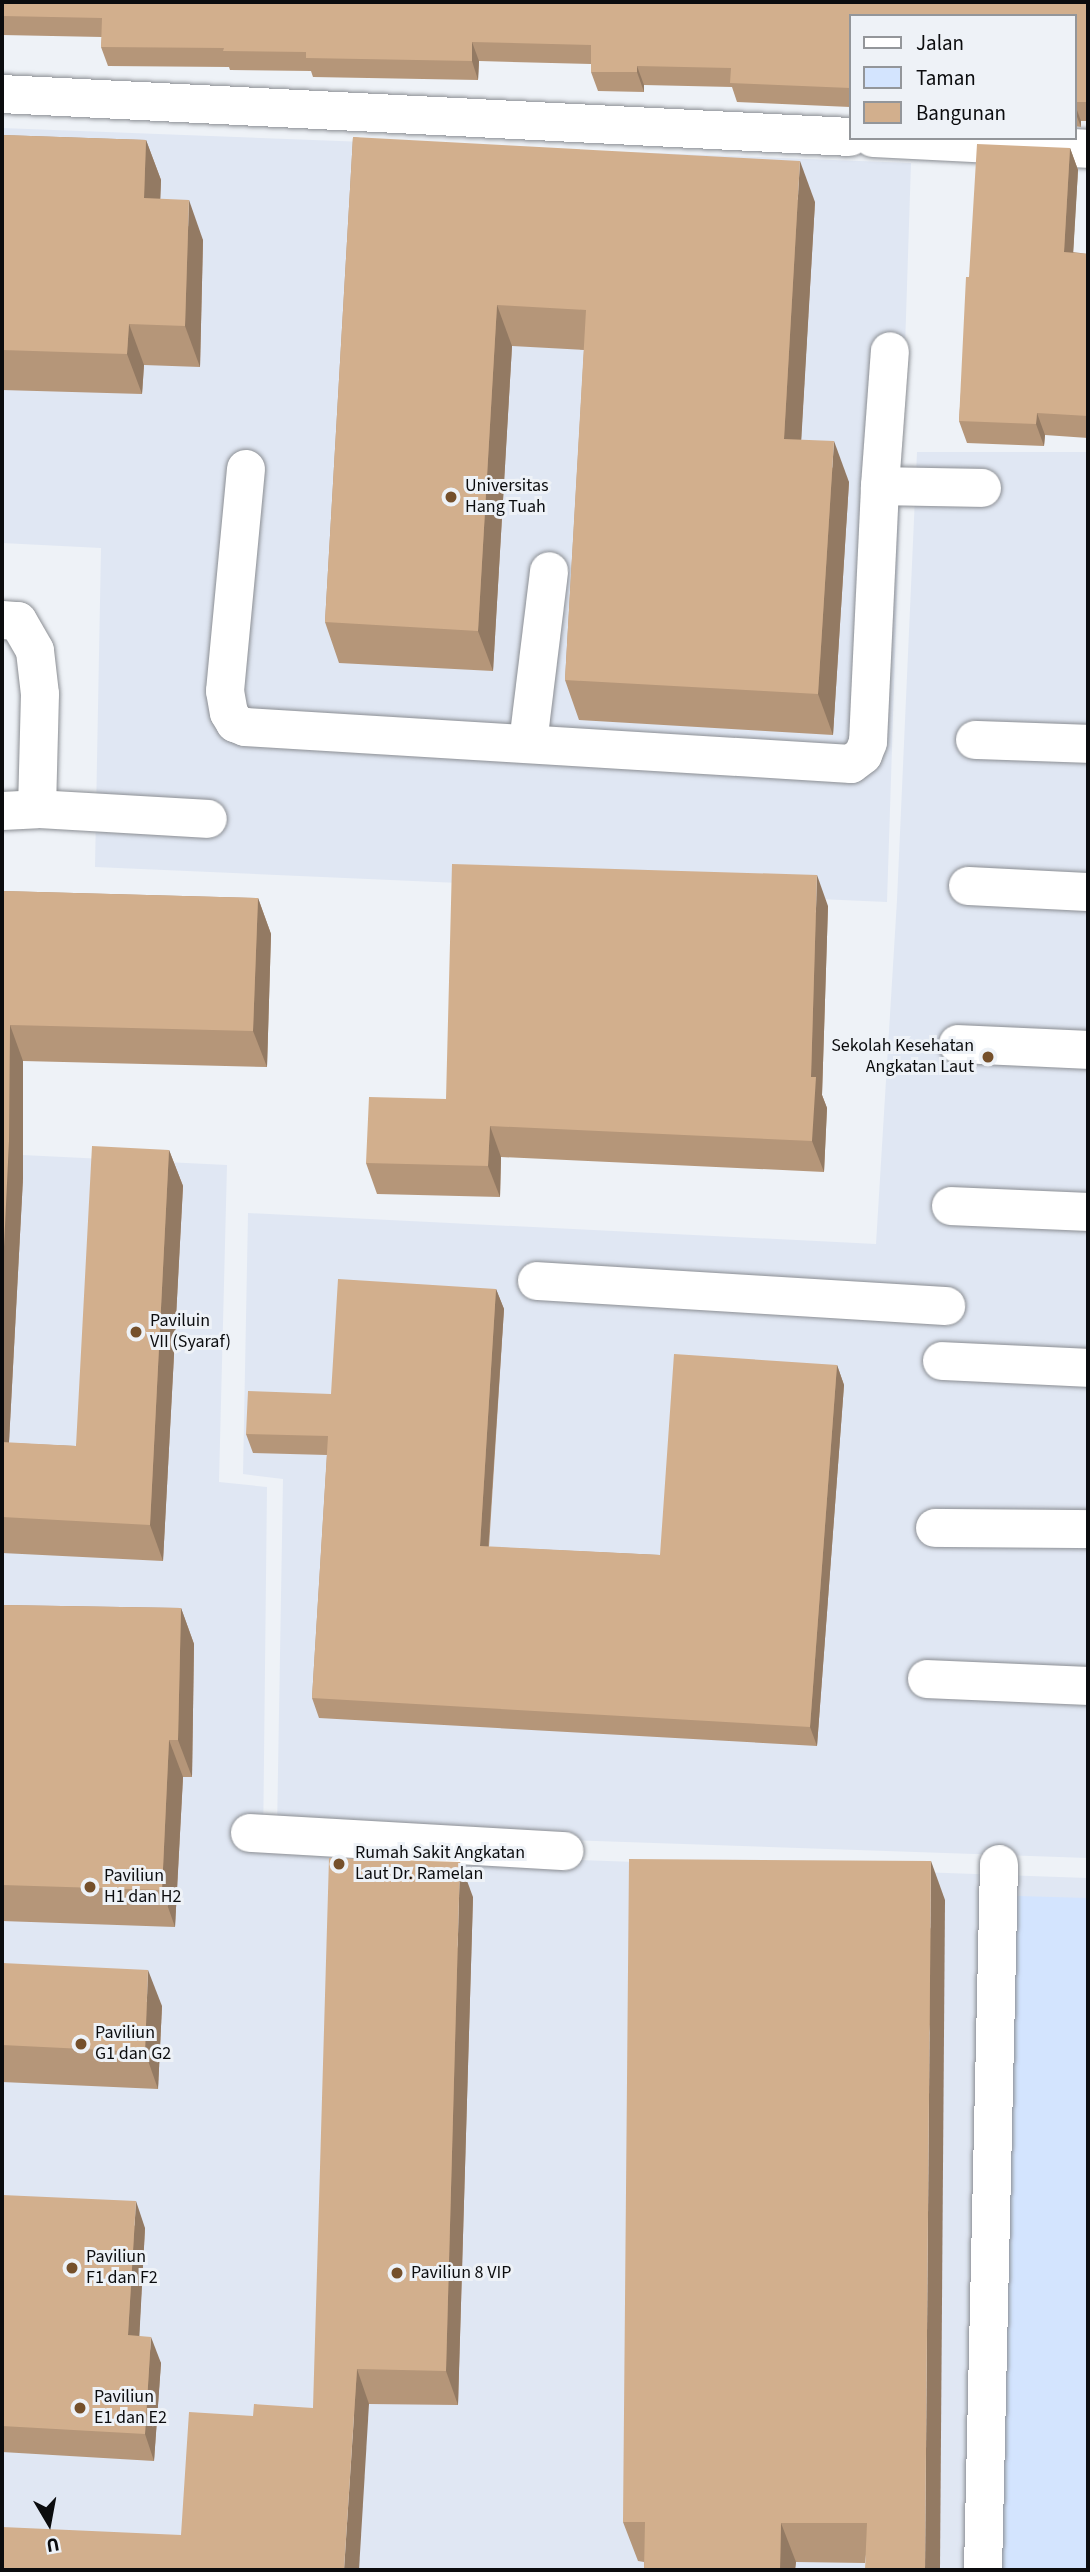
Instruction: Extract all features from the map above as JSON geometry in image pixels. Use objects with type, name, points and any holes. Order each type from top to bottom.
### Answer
[{"type":"lane","points":[[2,94],[848,137]]},
{"type":"lane","points":[[912,140],[1088,149]]},
{"type":"lane","points":[[246,469],[226,691],[229,713],[235,723],[245,727],[851,764],[863,755],[868,742],[880,486],[891,351]]},
{"type":"lane","points":[[880,486],[982,488]]},
{"type":"lane","points":[[528,743],[549,571]]},
{"type":"lane","points":[[2,620],[18,621],[35,651],[40,694],[20,810],[208,819]]},
{"type":"lane","points":[[975,740],[1088,744]]},
{"type":"lane","points":[[968,886],[1088,892]]},
{"type":"lane","points":[[958,1044],[1088,1050]]},
{"type":"lane","points":[[951,1206],[1088,1212]]},
{"type":"lane","points":[[537,1281],[946,1306]]},
{"type":"lane","points":[[942,1362],[1088,1368]]},
{"type":"lane","points":[[935,1528],[1088,1530]]},
{"type":"lane","points":[[927,1679],[1088,1686]]},
{"type":"lane","points":[[250,1833],[565,1851]]},
{"type":"lane","points":[[983,2570],[999,1864]]},
{"type":"shaded area","name":"Universitas Hang Tuah","points":[[2,128],[911,163],[887,902],[95,867],[101,548],[2,543]]},
{"type":"shaded area","name":"Sekolah Kesehatan Angkatan Laut","points":[[917,452],[1088,452],[1088,1858],[277,1830],[283,1479],[243,1474],[248,1213],[876,1244],[897,900]]},
{"type":"shaded area","name":"Rumah Sakit Angkatan Laut Dr. Ramelan","points":[[2,1154],[227,1165],[219,1482],[267,1487],[263,1849],[1088,1878],[1088,2570],[2,2570]]},
{"type":"green space","points":[[1017,1896],[1088,1898],[1088,2570],[995,2568]]},
{"type":"building","points":[[2,2],[1088,2],[1088,102],[1076,102],[1076,14],[848,14],[848,88],[730,83],[731,68],[637,66],[637,72],[591,72],[591,45],[472,42],[472,61],[306,58],[306,52],[223,51],[224,48],[101,47],[102,18],[2,16]]},
{"type":"building","points":[[2,135],[146,140],[144,198],[189,200],[185,326],[129,324],[127,354],[2,350]]},
{"type":"building","points":[[353,137],[800,161],[784,439],[834,441],[818,694],[565,680],[586,310],[497,305],[478,631],[325,622]]},
{"type":"building","points":[[977,144],[1070,148],[1064,252],[1088,254],[1088,416],[1037,413],[1036,424],[959,421],[966,277],[969,277]]},
{"type":"building","points":[[452,864],[817,875],[811,1077],[816,1077],[812,1141],[490,1126],[488,1166],[366,1163],[369,1097],[446,1099]]},
{"type":"building","points":[[2,891],[258,898],[253,1031],[10,1025],[9,1141],[2,1289]]},
{"type":"building","name":"Paviluin VII (Syaraf)","points":[[92,1146],[169,1150],[150,1525],[2,1517],[2,1442],[76,1446]]},
{"type":"building","points":[[338,1279],[496,1289],[480,1546],[660,1555],[674,1354],[837,1365],[810,1727],[312,1698],[328,1436],[246,1434],[248,1391],[331,1394]]},
{"type":"building","points":[[2,1605],[181,1608],[178,1740],[169,1740],[162,1890],[2,1885]]},
{"type":"building","points":[[329,1858],[460,1862],[446,2371],[357,2369],[344,2570],[2,2570],[2,2527],[181,2535],[189,2412],[253,2416],[254,2404],[313,2408]]},
{"type":"building","points":[[629,1859],[931,1861],[925,2570],[865,2570],[867,2523],[781,2523],[780,2570],[644,2570],[645,2522],[623,2522]]},
{"type":"building","points":[[2,1963],[148,1970],[145,2052],[2,2045]]},
{"type":"building","points":[[2,2195],[136,2201],[128,2335],[151,2337],[145,2434],[2,2426]]},
{"type":"place","name":"Universitas Hang Tuah","points":[[451,497]]},
{"type":"place","name":"Sekolah Kesehatan Angkatan Laut","points":[[988,1057]]},
{"type":"place","name":"Paviluin VII (Syaraf)","points":[[136,1332]]},
{"type":"place","name":"Rumah Sakit Angkatan Laut Dr. Ramelan","points":[[339,1864]]},
{"type":"place","name":"Paviliun H1 dan H2","points":[[90,1887]]},
{"type":"place","name":"Paviliun G1 dan G2","points":[[81,2044]]},
{"type":"place","name":"Paviliun F1 dan F2","points":[[72,2268]]},
{"type":"place","name":"Paviliun 8 VIP","points":[[397,2273]]},
{"type":"place","name":"Paviliun E1 dan E2","points":[[80,2408]]}]
